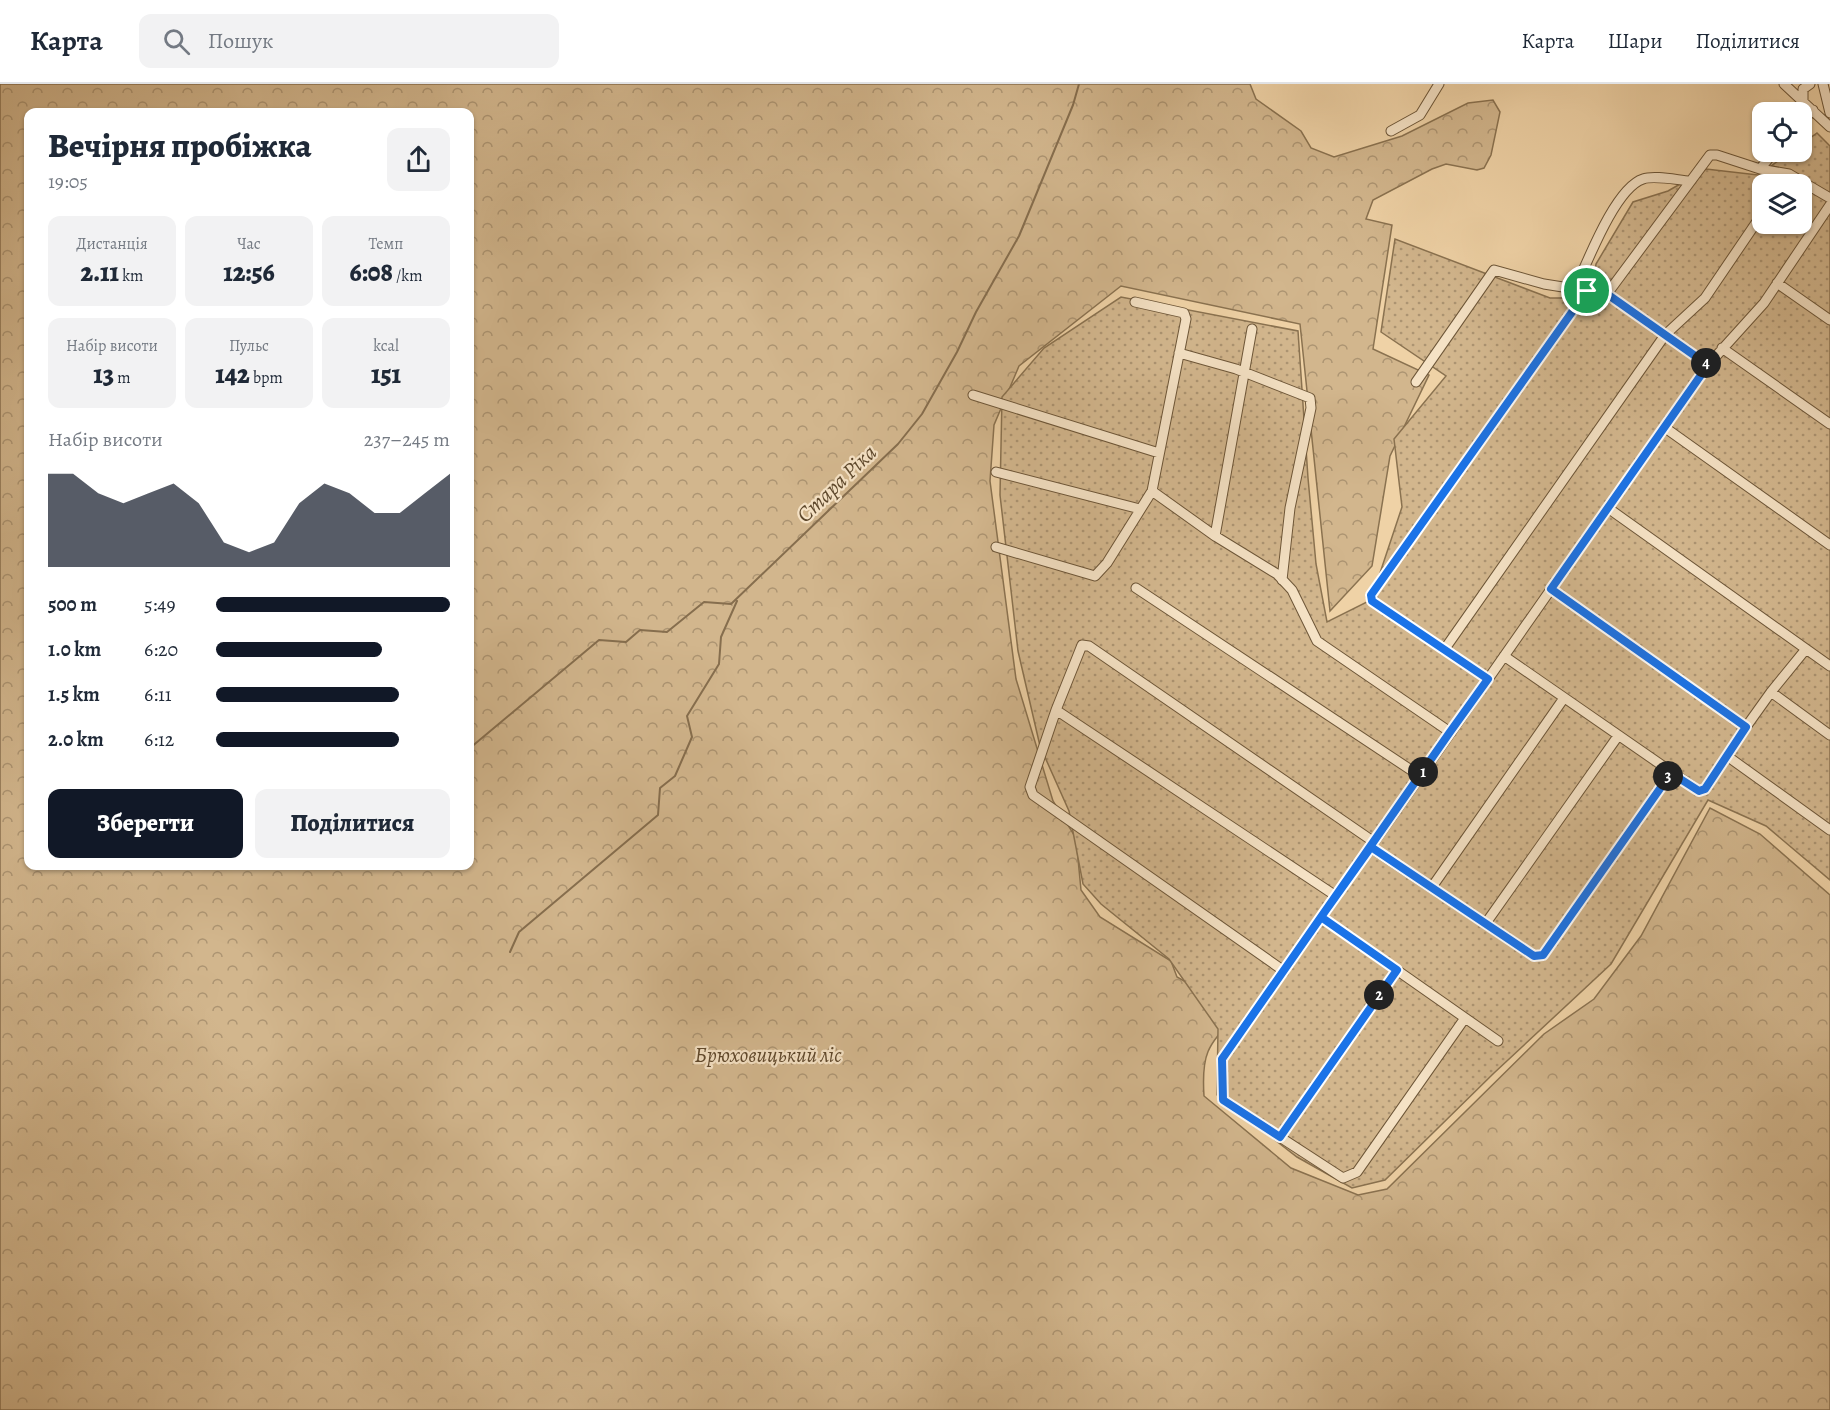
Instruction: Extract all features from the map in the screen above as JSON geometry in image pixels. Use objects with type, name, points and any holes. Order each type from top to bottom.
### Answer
[{"type":"street","points":[[1391,131],[1420,115],[1439,84]]},
{"type":"street","points":[[1786,86],[1797,91],[1806,87]]},
{"type":"street","points":[[1786,86],[1830,127]]},
{"type":"street","points":[[1814,111],[1822,112],[1829,109],[1820,86]]},
{"type":"street","points":[[1803,100],[1806,87]]},
{"type":"street","points":[[1607,294],[1710,155],[1718,155],[1789,174]]},
{"type":"street","points":[[1760,168],[1765,162]]},
{"type":"street","points":[[1575,289],[1606,223],[1628,189],[1643,179],[1690,181]]},
{"type":"street","points":[[1812,187],[1830,198]]},
{"type":"street","points":[[1465,1018],[1357,1172],[1343,1178],[1223,1100],[1222,1059],[1708,365],[1764,303],[1830,205]]},
{"type":"street","points":[[1821,219],[1830,225]]},
{"type":"street","points":[[1444,650],[1665,335],[1705,298],[1752,229]]},
{"type":"street","points":[[1416,382],[1494,270],[1544,284],[1607,294],[1708,365]]},
{"type":"street","points":[[1778,283],[1830,320]]},
{"type":"street","points":[[1488,679],[1372,601],[1371,595],[1587,291]]},
{"type":"street","points":[[996,547],[1095,576],[1107,563],[1152,490],[1186,319],[1184,313],[1135,302]]},
{"type":"street","points":[[1215,536],[1252,329]]},
{"type":"street","points":[[1722,348],[1830,424]]},
{"type":"street","points":[[1179,353],[1244,372],[1310,398],[1311,408],[1290,508],[1282,580]]},
{"type":"street","points":[[974,395],[1159,453]]},
{"type":"street","points":[[1665,427],[1830,545]]},
{"type":"street","points":[[996,472],[1140,509]]},
{"type":"street","points":[[1152,490],[1215,536],[1282,580],[1292,590],[1317,641],[1450,732]]},
{"type":"street","points":[[1608,508],[1830,666]]},
{"type":"street","points":[[1136,588],[1420,776]]},
{"type":"street","points":[[1551,589],[1746,727]]},
{"type":"street","points":[[1284,971],[1033,795],[1030,787],[1056,710],[1082,645],[1089,646],[1534,956],[1543,955],[1671,773]]},
{"type":"street","points":[[1504,656],[1699,791],[1705,789],[1771,692],[1806,649]]},
{"type":"street","points":[[1771,692],[1830,735]]},
{"type":"street","points":[[1432,887],[1564,698]]},
{"type":"street","points":[[1056,710],[1336,896]]},
{"type":"street","points":[[1486,923],[1618,736]]},
{"type":"street","points":[[1727,756],[1830,830]]},
{"type":"street","points":[[1321,917],[1498,1041]]},
{"type":"street","points":[[1280,1137],[1397,970]]},
{"type":"green space","name":"Брюховицький ліс","points":[[0,84],[1250,84],[1256,99],[1301,131],[1311,148],[1334,157],[1402,136],[1468,103],[1493,100],[1500,112],[1491,155],[1484,168],[1477,170],[1446,164],[1432,169],[1373,200],[1366,219],[1392,225],[1373,349],[1429,375],[1390,456],[1372,566],[1330,611],[1300,324],[1121,286],[1019,366],[994,425],[990,481],[1016,679],[1053,801],[1076,838],[1081,890],[1100,917],[1171,961],[1177,977],[1239,1012],[1209,1049],[1204,1068],[1204,1096],[1291,1168],[1358,1195],[1387,1189],[1544,1034],[1594,999],[1641,936],[1710,808],[1760,834],[1830,895],[1830,1410],[0,1410]]},
{"type":"green space","points":[[1817,133],[1830,146],[1830,880],[1766,826],[1708,800],[1611,964],[1494,1073],[1385,1180],[1352,1188],[1297,1157],[1217,1095],[1218,1029],[1169,959],[1101,904],[1083,884],[1069,811],[1040,746],[1018,651],[1000,495],[1002,397],[1044,348],[1121,297],[1298,331],[1316,564],[1327,622],[1371,600],[1402,507],[1394,439],[1446,376],[1381,332],[1395,239],[1550,298],[1591,298],[1596,264],[1633,202],[1668,191],[1706,169],[1752,174],[1752,234],[1812,234],[1812,174],[1759,174],[1777,162],[1812,162],[1812,137]]},
{"type":"waterway","name":"Стара Ріка","points":[[474,745],[599,640],[626,642],[640,630],[667,632],[704,602],[731,604],[898,444],[922,414],[1019,236],[1073,105],[1079,84]]},
{"type":"waterway","points":[[510,952],[519,932],[658,815],[660,788],[675,776],[692,737],[687,716],[719,664],[721,637],[737,601]]},
{"type":"route","points":[[1587,291],[1371,595],[1372,601],[1488,679],[1450,732],[1371,847],[1336,896],[1222,1059],[1223,1100],[1280,1137],[1397,970],[1321,917],[1371,847],[1534,956],[1543,955],[1671,773],[1699,791],[1705,789],[1746,727],[1551,589],[1708,365],[1607,294],[1587,291]]}]
